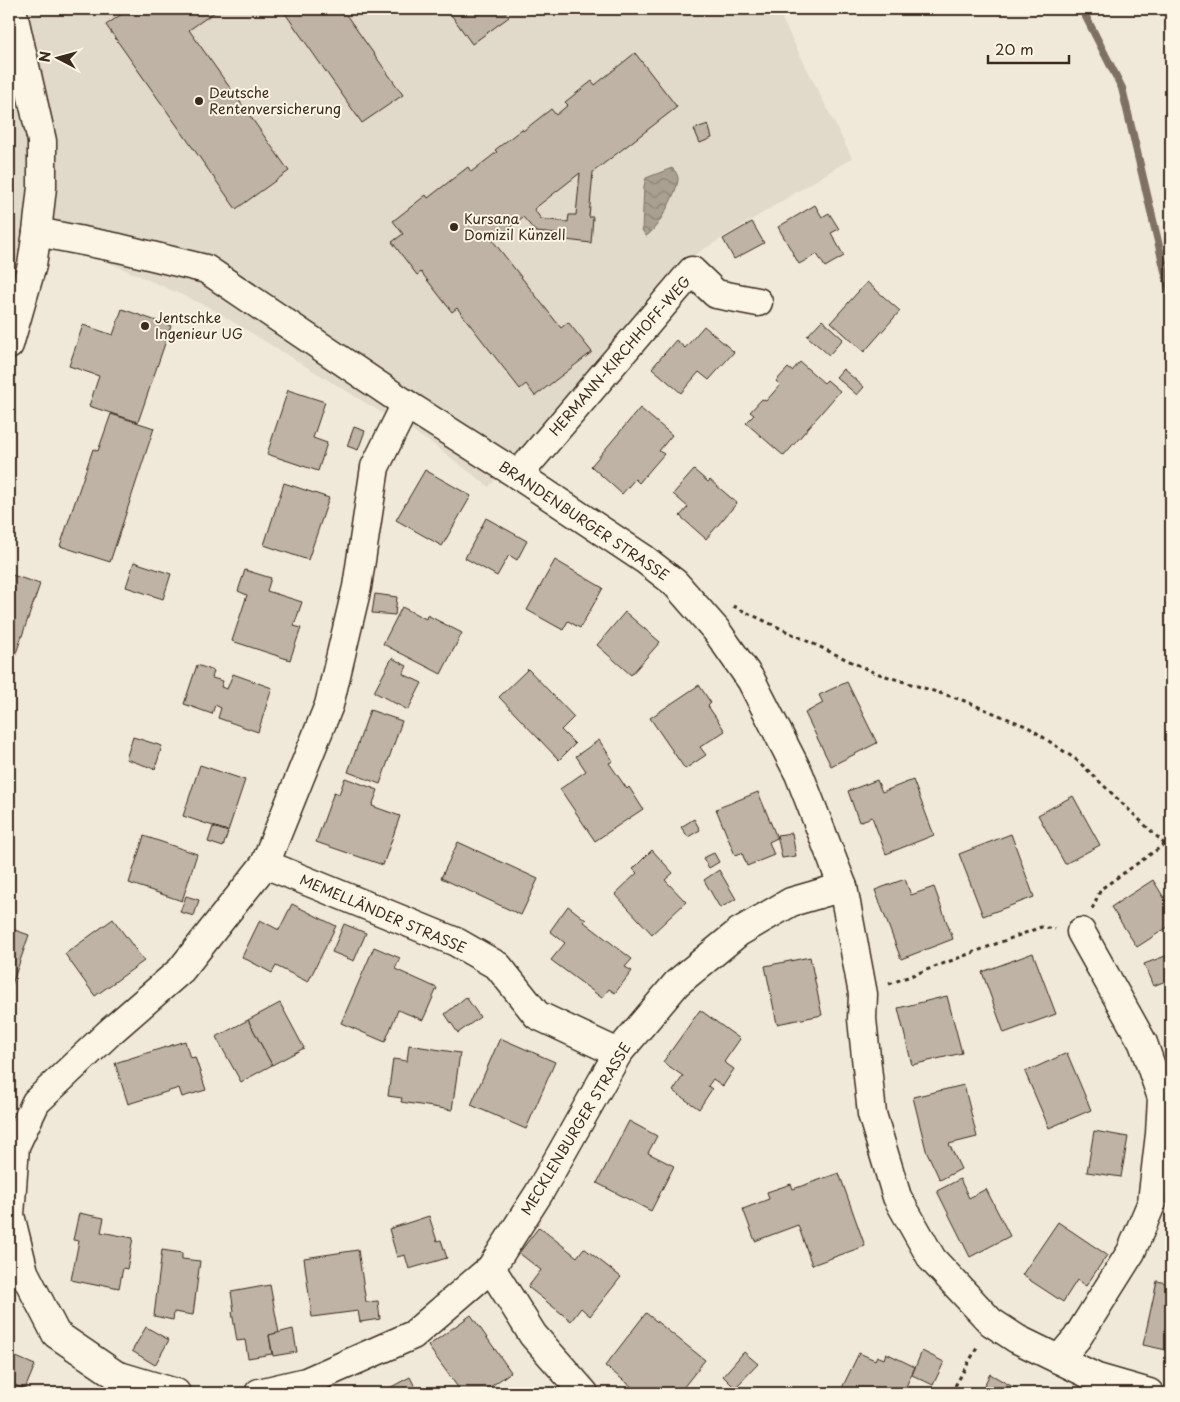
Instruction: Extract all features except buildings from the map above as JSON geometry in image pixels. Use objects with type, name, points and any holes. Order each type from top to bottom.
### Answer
[{"type":"street","points":[[9,345],[27,283],[37,232],[42,187],[42,141],[12,9]]},
{"type":"street","name":"BRANDENBURGER STRASSE","points":[[37,232],[118,248],[206,269],[406,404],[518,475],[644,559],[675,583],[716,630],[751,680],[799,774],[843,887],[863,994],[862,1019],[872,1114],[897,1196],[932,1259],[991,1322],[1017,1339],[1097,1378],[1149,1393]]},
{"type":"street","name":"HERMANN-KIRCHHOFF-WEG","points":[[518,475],[692,271],[716,294],[758,302]]},
{"type":"street","points":[[176,1393],[116,1375],[56,1334],[24,1272],[10,1215],[15,1146],[36,1102],[110,1032],[181,970],[265,864],[329,705],[357,587],[375,467],[406,404]]},
{"type":"street","name":"MEMELLÄNDER STRASSE","points":[[265,864],[456,942],[498,966],[537,1015],[618,1053]]},
{"type":"street","name":"MECKLENBURGER STRASSE","points":[[259,1393],[306,1382],[413,1335],[491,1268],[539,1193],[618,1053],[677,983],[739,932],[791,902],[843,887]]},
{"type":"street","points":[[1059,1360],[1077,1338],[1131,1252],[1152,1202],[1162,1098],[1143,1043],[1080,932]]},
{"type":"street","points":[[491,1268],[533,1335],[584,1393]]},
{"type":"path","points":[[725,602],[872,672],[962,700],[1028,727],[1078,761],[1171,850]]},
{"type":"path","points":[[863,994],[1042,928],[1080,932],[1101,889],[1165,844]]},
{"type":"path","points":[[951,1393],[962,1375]]},
{"type":"shaded area","points":[[9,9],[777,9],[852,158],[688,259],[684,256],[489,487],[433,444],[207,306],[51,237],[9,369]]},
{"type":"water","points":[[672,168],[678,178],[675,191],[656,226],[646,236],[642,230],[646,178]]},
{"type":"waterway","points":[[1082,9],[1122,88],[1171,297]]},
{"type":"place","name":"Deutsche Rentenversicherung","points":[[199,101]]},
{"type":"place","name":"Kursana Domizil Künzell","points":[[454,227]]},
{"type":"place","name":"Jentschke Ingenieur UG","points":[[145,326]]}]
